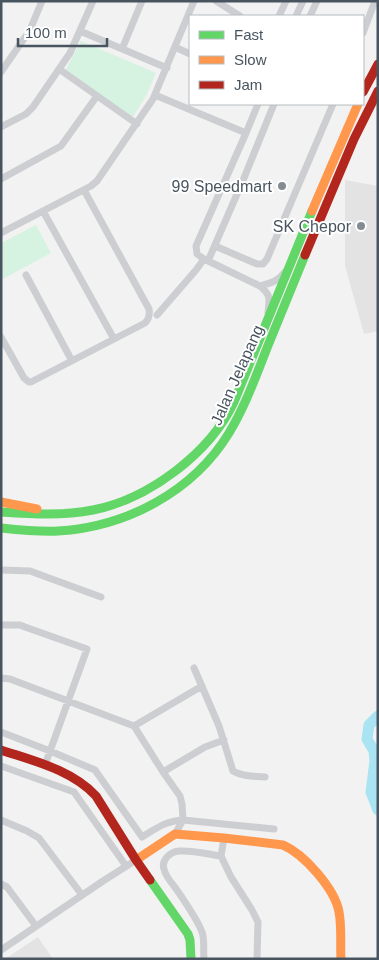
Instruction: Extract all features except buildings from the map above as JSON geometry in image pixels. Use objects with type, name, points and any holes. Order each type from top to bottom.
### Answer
[{"type":"main road","points":[[364,90],[378,64]]},
{"type":"main road","name":"Jalan Jelapang","points":[[1,528],[36,531],[65,530],[112,522],[157,501],[190,480],[206,466],[239,414],[365,112],[378,91]]},
{"type":"main road","name":"Jalan Jelapang","points":[[1,512],[72,513],[106,507],[144,490],[172,473],[202,448],[213,436],[226,420],[233,404],[358,105]]},
{"type":"main road","points":[[1,502],[72,513]]},
{"type":"main road","points":[[1,750],[46,765],[88,786],[136,860],[188,934],[190,940],[190,959]]},
{"type":"main road","points":[[136,860],[175,834],[283,845],[292,849],[325,883],[335,898],[339,913],[341,959]]},
{"type":"street","points":[[1,72],[30,30],[42,1]]},
{"type":"street","points":[[1,127],[29,111],[70,53],[92,1]]},
{"type":"street","points":[[122,49],[142,1]]},
{"type":"street","points":[[2,232],[84,190],[97,181],[155,95],[194,1]]},
{"type":"street","points":[[216,1],[238,15]]},
{"type":"street","points":[[280,15],[286,1]]},
{"type":"street","points":[[296,15],[303,1]]},
{"type":"street","points":[[310,15],[317,1]]},
{"type":"street","points":[[364,31],[375,1]]},
{"type":"street","points":[[80,31],[167,68]]},
{"type":"street","points":[[175,48],[189,54]]},
{"type":"street","points":[[59,69],[137,124]]},
{"type":"street","points":[[155,95],[246,133]]},
{"type":"street","points":[[1,180],[61,146],[97,96]]},
{"type":"street","points":[[258,105],[196,246],[197,254],[206,260],[260,286],[267,292],[270,299],[267,324]]},
{"type":"street","points":[[215,246],[257,264],[263,264],[268,259],[333,105]]},
{"type":"street","points":[[157,315],[206,260],[215,246],[273,106]]},
{"type":"street","points":[[1,337],[24,378],[32,382],[145,323],[149,316],[149,309],[84,190]]},
{"type":"street","points":[[43,211],[114,339]]},
{"type":"street","points":[[260,286],[280,279],[289,266]]},
{"type":"street","points":[[26,276],[72,361]]},
{"type":"street","points":[[1,570],[30,571],[101,597]]},
{"type":"street","points":[[1,625],[25,627],[86,649],[46,765]]},
{"type":"street","points":[[194,668],[214,711],[233,771],[246,776],[265,777]]},
{"type":"street","points":[[1,678],[10,679],[134,726],[180,796],[183,820],[175,834]]},
{"type":"street","points":[[134,726],[202,686]]},
{"type":"street","points":[[1,732],[95,770],[142,836],[166,823],[183,820],[274,829]]},
{"type":"street","points":[[163,772],[205,747],[224,740]]},
{"type":"street","points":[[1,766],[74,792],[126,866]]},
{"type":"street","points":[[1,820],[39,838],[82,895]]},
{"type":"street","points":[[224,838],[221,856],[231,877],[258,922],[257,959]]},
{"type":"street","points":[[204,959],[203,934],[165,872],[163,862],[171,853],[179,851],[221,856]]},
{"type":"street","points":[[1,950],[136,860]]},
{"type":"street","points":[[1,884],[7,887],[36,926]]},
{"type":"shaded area","name":"SK Chepor","points":[[345,180],[378,186],[378,331],[364,334],[345,266]]},
{"type":"shaded area","points":[[38,937],[53,959],[5,959]]},
{"type":"green space","points":[[81,41],[156,73],[146,96],[131,120],[65,71]]},
{"type":"green space","points":[[36,225],[51,253],[1,280],[1,243]]},
{"type":"waterway","points":[[378,716],[369,725],[367,739],[374,751],[375,761],[371,792],[378,810]]},
{"type":"traffic: fast","points":[[1,512],[59,514],[93,510],[114,504],[135,496],[156,484],[194,456],[210,439],[234,402],[312,211]]},
{"type":"traffic: fast","points":[[1,528],[58,531],[108,522],[156,503],[197,473],[229,433],[241,411],[305,255]]},
{"type":"traffic: fast","points":[[150,880],[188,934],[191,959]]},
{"type":"traffic: slow","points":[[312,211],[358,105]]},
{"type":"traffic: slow","points":[[1,502],[37,509]]},
{"type":"traffic: slow","points":[[136,860],[175,834],[283,845],[309,864],[332,893],[340,918],[341,959]]},
{"type":"traffic: jam","points":[[364,90],[378,64]]},
{"type":"traffic: jam","points":[[305,255],[354,139],[378,91]]},
{"type":"traffic: jam","points":[[1,750],[52,767],[76,779],[86,787],[96,796],[150,880]]},
{"type":"place","name":"99 Speedmart","points":[[282,186]]},
{"type":"place","name":"SK Chepor","points":[[361,226]]}]
